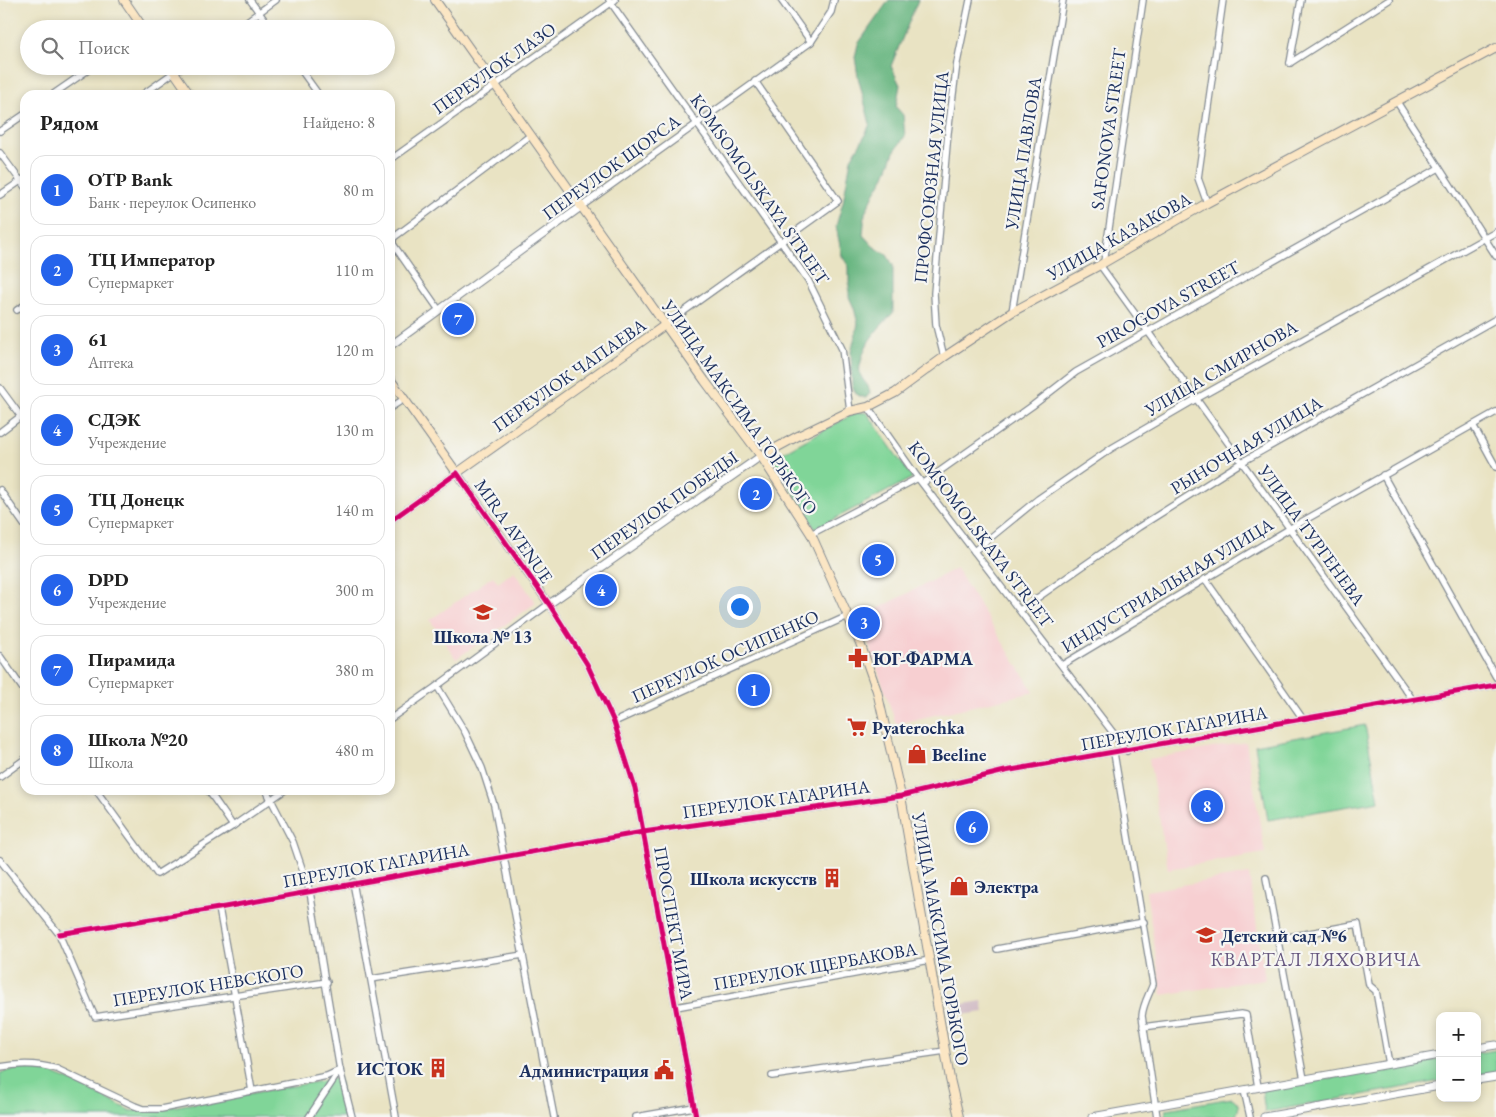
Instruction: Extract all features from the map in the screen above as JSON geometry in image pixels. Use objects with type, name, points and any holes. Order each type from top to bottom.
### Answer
[{"type":"main road","points":[[124,0],[138,20]]},
{"type":"main road","name":"УЛИЦА МАКСИМА ГОРЬКОГО","points":[[435,0],[665,325],[761,456],[811,534],[860,643],[877,691],[901,796],[945,1052],[959,1117]]},
{"type":"main road","name":"УЛИЦА КАЗАКОВА","points":[[761,456],[850,411],[868,407],[895,393],[944,357],[1012,312],[1496,48]]},
{"type":"main road","points":[[176,75],[187,90]]},
{"type":"main road","name":"ПЕРЕУЛОК ЧАПАЕВА","points":[[457,473],[665,325]]},
{"type":"main road","name":"MIRA AVENUE","points":[[395,386],[457,473]]},
{"type":"street","points":[[250,0],[265,20]]},
{"type":"street","points":[[248,20],[276,0]]},
{"type":"street","points":[[781,0],[811,42]]},
{"type":"street","name":"ПЕРЕУЛОК ЩОРСА","points":[[395,342],[696,123],[811,42],[830,12],[834,0]]},
{"type":"street","name":"ПРОФСОЮЗНАЯ УЛИЦА","points":[[944,357],[936,325],[934,293],[948,134],[957,63],[970,0]]},
{"type":"street","name":"УЛИЦА ПАВЛОВА","points":[[1012,312],[1063,0]]},
{"type":"street","name":"SAFONOVA STREET","points":[[1102,264],[1143,0]]},
{"type":"street","points":[[1208,204],[1198,178],[1223,0]]},
{"type":"street","points":[[1301,0],[1290,63],[1389,0]]},
{"type":"street","name":"ПЕРЕУЛОК ЛАЗО","points":[[395,157],[496,86],[612,1]]},
{"type":"street","name":"KOMSOMOLSKAYA STREET","points":[[612,1],[808,280],[842,349],[850,411]]},
{"type":"street","points":[[59,90],[81,75]]},
{"type":"street","points":[[148,90],[165,75]]},
{"type":"street","points":[[305,75],[315,90]]},
{"type":"street","name":"ПЕРЕУЛОК ЧАПАЕВА","points":[[665,325],[838,201],[755,82]]},
{"type":"street","points":[[1397,102],[1496,256]]},
{"type":"street","points":[[0,131],[20,117]]},
{"type":"street","points":[[395,237],[531,135]]},
{"type":"street","points":[[0,152],[20,175]]},
{"type":"street","name":"PIROGOVA STREET","points":[[922,484],[1032,406],[1076,372],[1439,168]]},
{"type":"street","points":[[0,195],[20,181]]},
{"type":"street","name":"УЛИЦА СМИРНОВА","points":[[974,551],[1038,499],[1104,453],[1196,398],[1496,232]]},
{"type":"street","points":[[395,246],[439,310]]},
{"type":"street","name":"УЛИЦА ТУРГЕНЕВА","points":[[1102,264],[1148,332],[1413,700]]},
{"type":"street","name":"РЫНОЧНАЯ УЛИЦА","points":[[1020,610],[1139,526],[1242,462],[1496,319]]},
{"type":"street","points":[[0,388],[20,411]]},
{"type":"street","points":[[395,405],[404,399]]},
{"type":"street","name":"KOMSOMOLSKAYA STREET","points":[[868,407],[922,484],[1127,751]]},
{"type":"street","name":"ИНДУСТРИАЛЬНАЯ УЛИЦА","points":[[1062,666],[1290,529],[1496,412]]},
{"type":"street","points":[[0,432],[20,416]]},
{"type":"street","points":[[1473,425],[1496,467]]},
{"type":"street","name":"ПЕРЕУЛОК ПОБЕДЫ","points":[[395,715],[549,604],[761,456]]},
{"type":"street","name":"ПЕРЕУЛОК ЧАПАЕВА","points":[[395,517],[457,473]]},
{"type":"street","name":"MIRA AVENUE","points":[[457,473],[549,604]]},
{"type":"street","points":[[1383,475],[1496,677]]},
{"type":"street","points":[[811,534],[918,478]]},
{"type":"street","points":[[0,490],[20,519]]},
{"type":"street","points":[[1205,579],[1302,720]]},
{"type":"street","name":"ПРОСПЕКТ МИРА","points":[[549,604],[588,664],[614,722],[635,788],[696,1117]]},
{"type":"street","name":"ПЕРЕУЛОК ОСИПЕНКО","points":[[614,722],[848,616]]},
{"type":"street","points":[[0,656],[20,685]]},
{"type":"street","name":"ПЕРЕУЛОК ГАГАРИНА","points":[[59,934],[219,908],[310,892],[353,882],[643,832],[901,796],[1006,771],[1496,685]]},
{"type":"street","points":[[437,686],[465,732],[482,768],[494,806],[554,1117]]},
{"type":"street","points":[[1114,753],[1154,984],[1142,1006],[1158,1117]]},
{"type":"street","points":[[0,777],[20,763]]},
{"type":"street","points":[[100,795],[158,874],[278,795]]},
{"type":"street","points":[[211,795],[233,826]]},
{"type":"street","points":[[269,795],[293,842],[310,892],[327,982],[340,1070],[352,1117]]},
{"type":"street","points":[[0,860],[59,934]]},
{"type":"street","points":[[1266,878],[1304,1079]]},
{"type":"street","points":[[353,882],[396,1117]]},
{"type":"street","points":[[219,908],[252,1091]]},
{"type":"street","points":[[997,949],[1144,922]]},
{"type":"street","points":[[1278,939],[1358,924],[1369,985],[1376,991],[1390,1064]]},
{"type":"street","name":"ПЕРЕУЛОК НЕВСКОГО","points":[[59,934],[95,1017],[327,982]]},
{"type":"street","points":[[371,979],[524,956]]},
{"type":"street","name":"ПЕРЕУЛОК ЩЕРБАКОВА","points":[[676,1007],[930,960]]},
{"type":"street","points":[[1144,1027],[1246,1014],[1258,1087]]},
{"type":"street","points":[[1481,1047],[1496,1045]]},
{"type":"street","points":[[772,1076],[945,1052]]},
{"type":"street","points":[[1092,1117],[1436,1056]]},
{"type":"street","points":[[0,1067],[22,1063],[57,1069],[144,1109],[161,1109],[252,1091],[327,1076],[340,1070]]},
{"type":"street","points":[[309,1117],[340,1070]]},
{"type":"street","points":[[1481,1079],[1496,1077]]},
{"type":"street","points":[[1264,1117],[1436,1087]]},
{"type":"street","points":[[1244,1090],[1250,1117]]},
{"type":"street","points":[[636,1117],[694,1107]]},
{"type":"shaded area","points":[[956,568],[1034,692],[896,724],[860,618]]},
{"type":"shaded area","name":"Школа № 13","points":[[514,571],[536,603],[456,659],[430,620],[493,576],[498,583]]},
{"type":"shaded area","points":[[1246,742],[1265,853],[1168,869],[1149,759]]},
{"type":"shaded area","name":"Детский сад №6","points":[[1249,874],[1265,979],[1162,995],[1146,891]]},
{"type":"shaded area","points":[[982,1001],[984,1012],[962,1015],[961,1010],[953,1011],[952,1006]]},
{"type":"green space","points":[[889,0],[918,0],[891,66],[900,85],[896,107],[903,115],[905,136],[894,152],[885,176],[865,213],[863,235],[873,246],[887,255],[893,265],[893,313],[869,341],[860,366],[861,376],[870,393],[866,398],[857,395],[852,386],[851,352],[858,324],[849,297],[849,267],[842,256],[836,226],[843,202],[851,159],[870,124],[855,57],[858,44]]},
{"type":"green space","points":[[857,412],[867,413],[912,478],[815,529],[773,458]]},
{"type":"green space","points":[[1365,725],[1379,801],[1268,820],[1255,745]]},
{"type":"green space","points":[[1496,1050],[1496,1072],[1481,1074],[1481,1052]]},
{"type":"green space","points":[[1436,1060],[1436,1082],[1265,1112],[1262,1090]]},
{"type":"green space","points":[[19,1068],[43,1070],[76,1083],[131,1111],[160,1109],[339,1078],[346,1117],[0,1117],[0,1073]]},
{"type":"green space","points":[[1232,1098],[1237,1102],[1238,1106],[1235,1117],[1165,1117],[1167,1109]]},
{"type":"cycle path","points":[[395,517],[457,473],[549,604],[587,664],[614,722],[635,788],[696,1117]]},
{"type":"cycle path","points":[[59,934],[219,908],[643,832],[901,796],[1005,771],[1496,685]]},
{"type":"place","name":"Пирамида","points":[[458,319]]},
{"type":"place","name":"ТЦ Император","points":[[756,494]]},
{"type":"place","name":"ТЦ Донецк","points":[[878,560]]},
{"type":"place","name":"СДЭК","points":[[601,590]]},
{"type":"place","name":"Школа № 13","points":[[483,612]]},
{"type":"place","name":"61","points":[[864,623]]},
{"type":"place","name":"ЮГ-ФАРМА","points":[[858,658]]},
{"type":"place","name":"OTP Bank","points":[[754,690]]},
{"type":"place","name":"Pyaterochka","points":[[857,727]]},
{"type":"place","name":"Beeline","points":[[917,754]]},
{"type":"place","name":"Школа №20","points":[[1207,806]]},
{"type":"place","name":"DPD","points":[[972,827]]},
{"type":"place","name":"Школа искусств","points":[[832,878]]},
{"type":"place","name":"Электра","points":[[959,886]]},
{"type":"place","name":"Детский сад №6","points":[[1206,935]]},
{"type":"place","name":"ИСТОК","points":[[438,1068]]},
{"type":"place","name":"Администрация","points":[[664,1070]]},
{"type":"district","name":"КВАРТАЛ ЛЯХОВИЧА","points":[[1316,959]]}]
